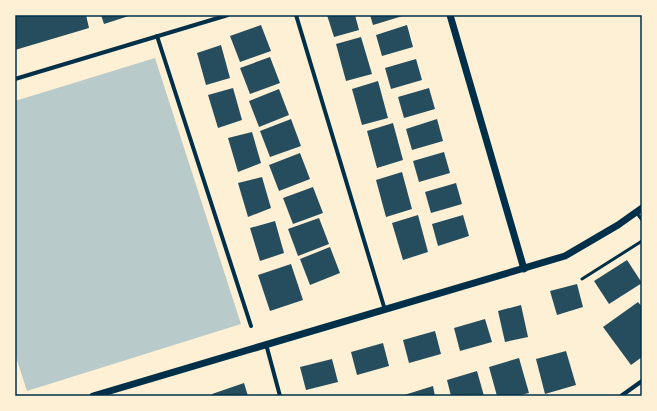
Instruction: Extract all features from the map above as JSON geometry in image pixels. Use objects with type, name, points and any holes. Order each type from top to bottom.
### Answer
[{"type":"street","points":[[15,79],[228,15]]},
{"type":"street","points":[[296,15],[385,310]]},
{"type":"street","points":[[450,15],[524,269]]},
{"type":"street","points":[[157,36],[251,326]]},
{"type":"street","points":[[93,396],[565,256],[618,225],[639,210]]},
{"type":"street","points":[[266,344],[280,396]]},
{"type":"street","points":[[622,396],[642,381]]},
{"type":"lane","points":[[639,210],[642,220]]},
{"type":"lane","points":[[582,279],[642,241]]},
{"type":"shaded area","points":[[155,58],[241,324],[27,391],[15,354],[15,101]]},
{"type":"building","points":[[15,15],[86,15],[89,28],[15,50]]},
{"type":"building","points":[[101,15],[132,15],[104,24]]},
{"type":"building","points":[[327,15],[355,15],[359,30],[334,37]]},
{"type":"building","points":[[370,15],[406,15],[373,25]]},
{"type":"building","points":[[261,25],[271,51],[240,62],[230,36]]},
{"type":"building","points":[[407,25],[413,47],[382,56],[376,35]]},
{"type":"building","points":[[361,37],[372,74],[346,81],[336,44]]},
{"type":"building","points":[[221,45],[230,78],[206,85],[197,53]]},
{"type":"building","points":[[270,57],[280,83],[250,94],[240,68]]},
{"type":"building","points":[[416,59],[422,80],[391,89],[385,68]]},
{"type":"building","points":[[378,81],[388,118],[362,125],[352,89]]},
{"type":"building","points":[[233,88],[242,120],[218,128],[208,95]]},
{"type":"building","points":[[429,88],[435,109],[404,118],[398,97]]},
{"type":"building","points":[[279,89],[289,115],[259,127],[249,101]]},
{"type":"building","points":[[291,119],[301,146],[270,157],[260,131]]},
{"type":"building","points":[[437,119],[443,141],[412,150],[406,129]]},
{"type":"building","points":[[393,123],[403,160],[377,168],[367,131]]},
{"type":"building","points":[[252,132],[261,163],[238,172],[228,138]]},
{"type":"building","points":[[444,152],[450,173],[419,182],[413,161]]},
{"type":"building","points":[[300,153],[310,179],[279,191],[269,165]]},
{"type":"building","points":[[402,172],[412,209],[386,217],[376,180]]},
{"type":"building","points":[[262,177],[271,208],[248,217],[238,183]]},
{"type":"building","points":[[456,183],[462,204],[431,213],[425,192]]},
{"type":"building","points":[[313,187],[323,213],[293,224],[283,198]]},
{"type":"building","points":[[418,215],[428,252],[403,260],[392,223]]},
{"type":"building","points":[[463,215],[469,236],[438,246],[432,224]]},
{"type":"building","points":[[319,218],[329,244],[298,256],[288,229]]},
{"type":"building","points":[[275,221],[284,253],[260,261],[250,228]]},
{"type":"building","points":[[330,247],[340,273],[310,285],[300,259]]},
{"type":"building","points":[[627,260],[642,283],[609,304],[594,281]]},
{"type":"building","points":[[291,264],[303,300],[270,311],[258,275]]},
{"type":"building","points":[[577,284],[583,307],[557,315],[550,291]]},
{"type":"building","points":[[638,302],[642,307],[642,357],[631,365],[603,327]]},
{"type":"building","points":[[521,305],[528,337],[505,342],[498,311]]},
{"type":"building","points":[[485,319],[492,342],[460,351],[454,328]]},
{"type":"building","points":[[435,331],[441,354],[409,363],[403,340]]},
{"type":"building","points":[[383,343],[389,366],[357,375],[351,352]]},
{"type":"building","points":[[566,351],[576,385],[545,394],[536,359]]},
{"type":"building","points":[[519,358],[529,393],[517,396],[497,396],[489,367]]},
{"type":"building","points":[[332,359],[338,382],[306,390],[300,367]]},
{"type":"building","points":[[477,371],[484,396],[451,396],[447,380]]},
{"type":"building","points":[[244,383],[248,396],[213,396],[212,394]]},
{"type":"building","points":[[433,386],[435,396],[401,396]]}]
